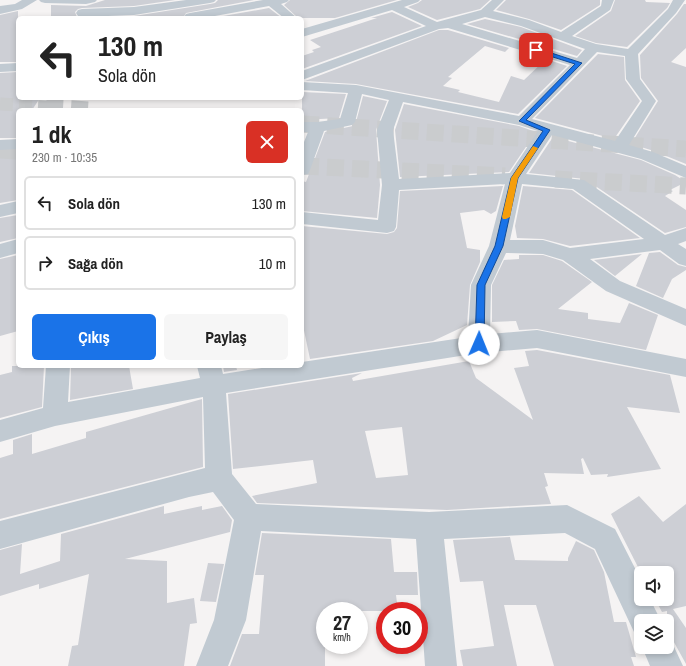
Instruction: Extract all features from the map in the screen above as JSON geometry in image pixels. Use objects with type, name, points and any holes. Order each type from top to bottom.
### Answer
[{"type":"street","points":[[0,10],[18,7],[31,0]]},
{"type":"street","points":[[45,0],[89,1],[80,16]]},
{"type":"street","points":[[88,16],[210,0]]},
{"type":"street","points":[[304,33],[319,27],[414,0]]},
{"type":"street","points":[[304,75],[436,26],[449,24],[485,13],[498,0]]},
{"type":"street","points":[[561,37],[606,8],[608,0]]},
{"type":"street","points":[[619,147],[648,101],[633,79],[631,53],[672,11],[680,0]]},
{"type":"street","points":[[197,16],[274,1],[290,16]]},
{"type":"street","points":[[393,6],[436,26]]},
{"type":"street","points":[[485,13],[525,23],[594,48],[631,53]]},
{"type":"street","points":[[449,24],[579,63]]},
{"type":"street","points":[[522,121],[594,48]]},
{"type":"street","points":[[0,68],[16,67]]},
{"type":"street","points":[[304,86],[356,89],[522,121],[547,130],[619,147],[673,165],[686,173]]},
{"type":"street","points":[[304,159],[310,127],[347,122],[356,89]]},
{"type":"street","points":[[304,218],[387,226],[390,185],[385,130],[398,96]]},
{"type":"street","points":[[479,344],[481,285],[499,246],[515,178],[547,130]]},
{"type":"street","points":[[0,145],[16,144]]},
{"type":"street","points":[[390,185],[515,178],[578,184],[686,259]]},
{"type":"street","points":[[0,211],[16,207]]},
{"type":"street","points":[[570,255],[663,243],[686,234]]},
{"type":"street","points":[[499,246],[543,247],[570,255],[613,286],[686,318]]},
{"type":"street","points":[[0,251],[16,247]]},
{"type":"street","points":[[304,364],[479,344],[537,339],[686,368]]},
{"type":"street","points":[[55,415],[58,368]]},
{"type":"street","points":[[0,431],[55,415],[212,375],[272,368]]},
{"type":"street","points":[[212,375],[220,478],[249,517],[230,620],[212,666]]},
{"type":"street","points":[[0,536],[189,484],[220,478]]},
{"type":"street","points":[[249,517],[429,526],[567,519],[605,539],[642,614]]},
{"type":"street","points":[[429,526],[441,666]]},
{"type":"street","points":[[662,654],[668,666]]},
{"type":"building","points":[[105,0],[175,0],[134,6],[82,8],[75,12],[77,16],[51,16],[51,5],[86,6]]},
{"type":"building","points":[[218,0],[254,0],[186,13],[184,16],[134,16],[210,4],[215,3]]},
{"type":"building","points":[[290,0],[397,0],[335,18],[304,18],[304,16],[296,16],[284,5]]},
{"type":"building","points":[[422,0],[490,0],[480,9],[437,20],[408,7]]},
{"type":"building","points":[[506,0],[600,0],[600,5],[561,30],[496,10]]},
{"type":"building","points":[[615,0],[645,0],[646,2],[670,3],[667,8],[627,47],[596,43],[575,36],[611,11]]},
{"type":"building","points":[[684,4],[686,4],[686,48],[671,62],[686,67],[686,164],[654,151],[631,144],[658,101],[641,78],[640,55],[677,14]]},
{"type":"building","points":[[269,8],[279,16],[223,16]]},
{"type":"building","points":[[18,11],[18,16],[16,16],[16,62],[0,62],[0,15]]},
{"type":"building","points":[[392,12],[422,26],[304,68],[304,55],[314,52],[312,50],[321,47],[310,40],[377,18],[371,18]]},
{"type":"building","points":[[485,19],[521,27],[582,50],[577,56],[521,38],[519,39],[467,24]]},
{"type":"building","points":[[439,30],[448,30],[509,48],[505,52],[485,46],[448,77],[452,78],[443,86],[460,90],[458,92],[499,102],[511,76],[524,80],[546,59],[567,66],[518,114],[356,84],[305,81]]},
{"type":"building","points":[[598,54],[624,57],[625,80],[640,101],[614,139],[535,118]]},
{"type":"building","points":[[16,72],[16,100],[39,100],[33,108],[16,108],[16,138],[0,138],[0,73]]},
{"type":"building","points":[[304,92],[346,94],[339,118],[304,120],[304,108],[302,108]]},
{"type":"building","points":[[363,96],[387,101],[376,130],[380,185],[377,218],[304,211],[304,182],[306,182],[325,132],[353,126],[356,122]]},
{"type":"building","points":[[404,104],[519,126],[536,132],[509,172],[400,177],[395,130]]},
{"type":"building","points":[[553,137],[641,160],[675,175],[686,182],[670,190],[673,191],[665,196],[686,210],[686,227],[665,233],[585,179],[529,173]]},
{"type":"building","points":[[16,150],[16,200],[0,203],[0,151]]},
{"type":"building","points":[[503,186],[496,211],[491,214],[484,210],[460,213],[467,248],[480,250],[480,262],[470,285],[467,325],[433,341],[310,359],[304,330],[304,226],[387,234],[394,232],[397,228],[400,191]]},
{"type":"building","points":[[523,186],[572,190],[640,238],[570,246],[543,239],[517,238],[515,226]]},
{"type":"building","points":[[16,215],[16,238],[0,242],[0,218]]},
{"type":"building","points":[[660,252],[678,265],[686,267],[686,270],[672,279],[663,298],[636,286],[649,253]]},
{"type":"building","points":[[642,254],[615,276],[594,260]]},
{"type":"building","points":[[16,255],[16,332],[0,336],[0,259]]},
{"type":"building","points":[[519,255],[543,255],[562,261],[592,282],[558,309],[588,313],[588,319],[620,323],[629,303],[658,315],[646,350],[537,329],[519,330],[516,321],[492,322],[492,285],[504,260],[519,259]]},
{"type":"building","points":[[537,350],[670,375],[680,413],[627,407],[661,469],[607,477],[608,474],[591,475],[583,458],[581,459],[584,474],[544,473],[548,486],[545,487],[551,504],[447,510],[257,503],[252,496],[317,483],[313,460],[233,469],[228,394],[362,373],[352,378],[353,381],[469,361],[476,378],[533,420],[514,368],[529,366],[525,351]],"holes":[[[402,427],[408,475],[376,478],[365,431]]]},
{"type":"building","points":[[12,366],[16,366],[16,368],[44,368],[42,407],[0,418],[0,375],[12,372]]},
{"type":"building","points":[[71,368],[129,368],[133,389],[70,400]]},
{"type":"building","points":[[223,368],[236,368],[237,370],[224,372]]},
{"type":"building","points":[[202,399],[203,467],[0,519],[0,458],[13,454],[13,440],[32,434],[32,454],[86,438],[86,432]]},
{"type":"building","points":[[639,496],[663,522],[686,504],[686,606],[673,609],[686,628],[686,664],[674,642],[674,614],[667,614],[667,611],[662,612],[659,606],[674,606],[674,566],[637,566],[611,514]]},
{"type":"building","points":[[164,506],[164,514],[202,506],[202,510],[222,506],[232,520],[230,532],[125,559],[167,561],[167,603],[194,598],[197,623],[190,624],[184,666],[68,666],[72,646],[78,645],[89,574],[39,589],[39,584],[0,596],[0,550],[22,544],[20,574],[60,561],[61,534]]},
{"type":"building","points":[[262,533],[391,539],[394,572],[417,572],[418,595],[396,595],[397,602],[376,602],[376,611],[368,611],[368,602],[316,602],[316,654],[325,654],[325,666],[230,666],[242,634],[259,634],[264,575],[255,575]]},
{"type":"building","points":[[510,537],[515,560],[568,561],[576,541],[594,550],[604,572],[614,622],[626,622],[636,657],[631,657],[634,666],[554,666],[536,605],[504,605],[517,666],[463,666],[460,650],[494,646],[483,581],[460,582],[453,540]]},
{"type":"building","points":[[208,563],[224,564],[216,602],[200,601]]},
{"type":"tunnel","points":[[0,104],[52,107]]},
{"type":"tunnel","points":[[46,107],[52,107]]},
{"type":"tunnel","points":[[52,107],[61,108]]},
{"type":"tunnel","points":[[52,107],[61,108]]},
{"type":"tunnel","points":[[304,124],[686,149]]},
{"type":"tunnel","points":[[0,150],[16,151]]},
{"type":"tunnel","points":[[304,166],[505,176]]},
{"type":"tunnel","points":[[555,179],[686,186]]},
{"type":"slow traffic","points":[[506,217],[515,178],[535,148]]},
{"type":"route","points":[[479,344],[481,285],[499,246],[515,178],[547,130],[522,121],[579,63],[536,50]]}]
